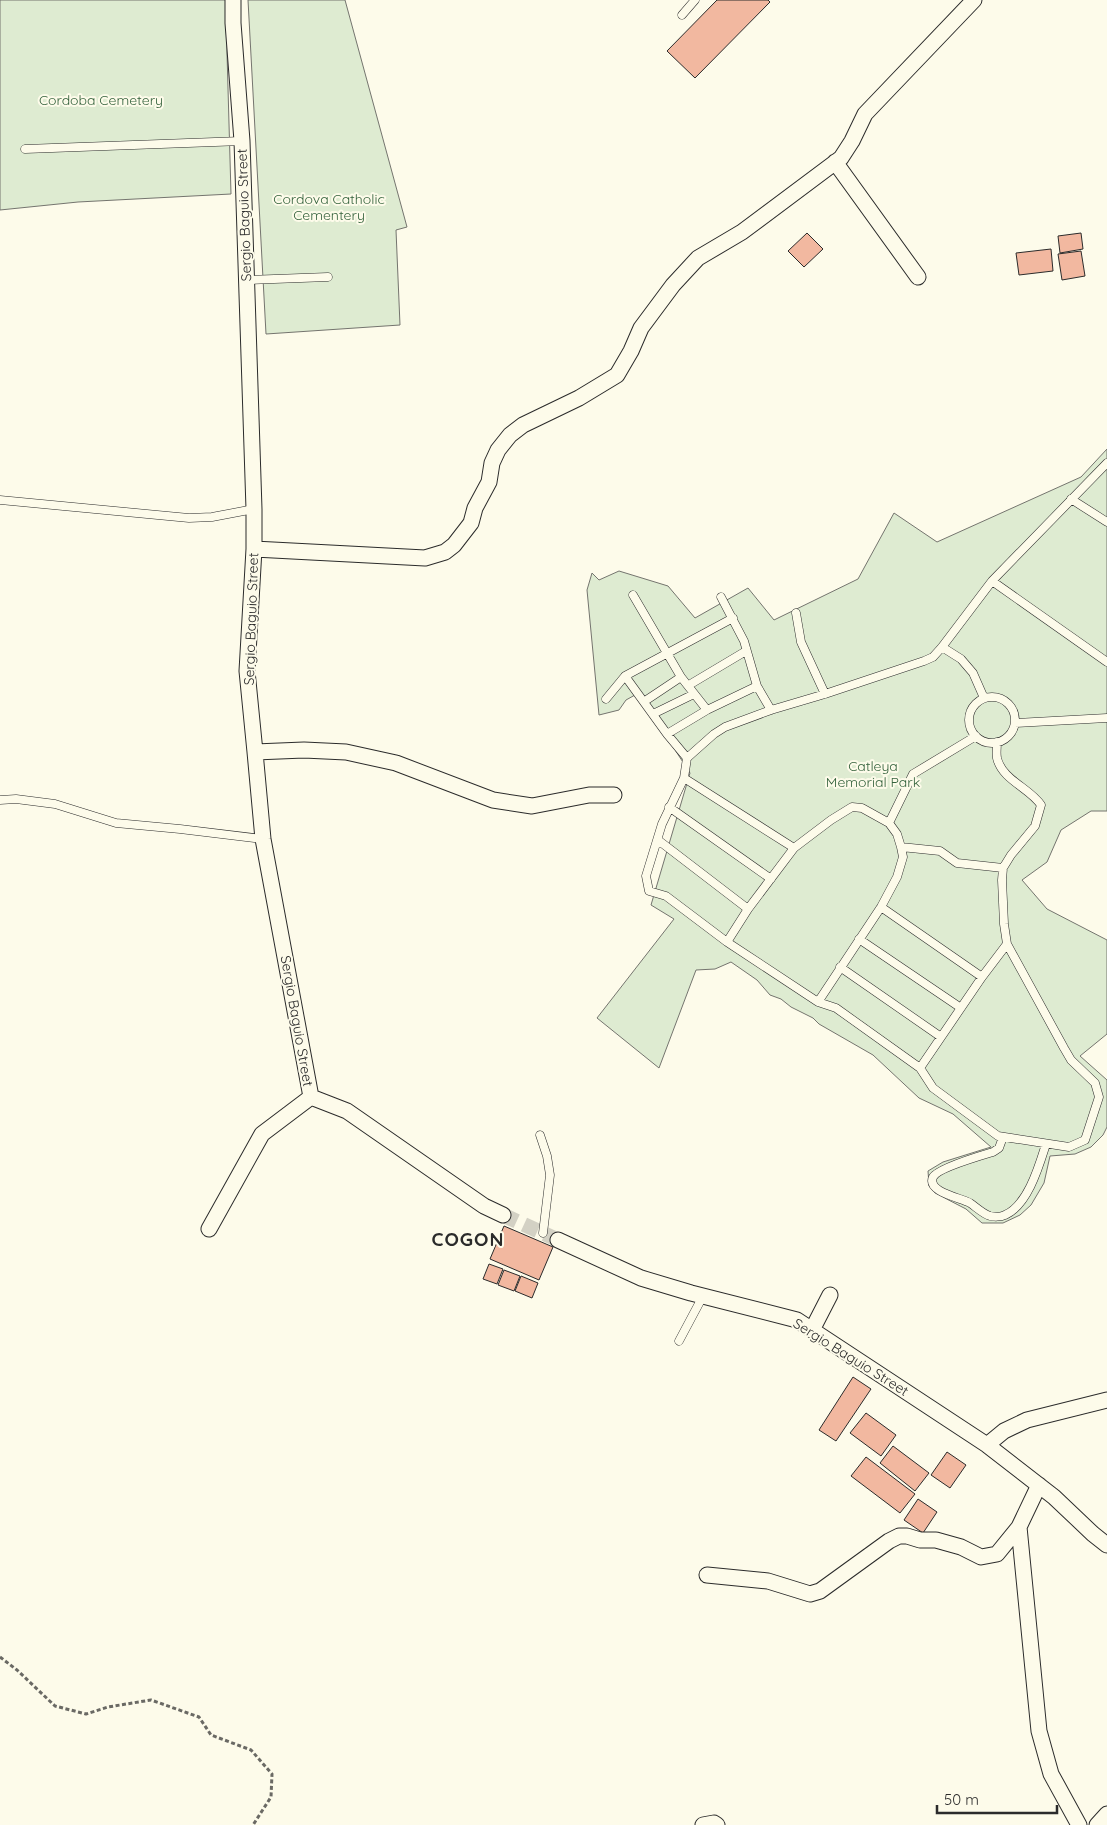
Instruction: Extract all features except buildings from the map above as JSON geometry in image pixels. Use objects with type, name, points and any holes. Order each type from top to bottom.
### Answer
[{"type":"street","name":"Sergio Baguio Street","points":[[233,0],[242,140],[254,509],[254,549],[247,671],[263,840],[310,1097],[347,1111],[484,1206],[504,1215]]},
{"type":"street","points":[[254,549],[425,558],[445,552],[454,545],[471,522],[475,508],[489,482],[495,456],[510,435],[523,425],[579,398],[617,375],[631,351],[641,328],[673,284],[698,258],[742,232],[841,158],[852,141],[865,114],[974,0]]},
{"type":"street","points":[[835,162],[918,277]]},
{"type":"street","points":[[255,752],[304,750],[346,752],[396,764],[493,800],[532,806],[588,795],[614,795]]},
{"type":"street","points":[[209,1229],[262,1134],[310,1097]]},
{"type":"street","name":"Sergio Baguio Street","points":[[558,1240],[641,1278],[797,1320],[987,1445],[1039,1485],[1107,1545]]},
{"type":"street","points":[[812,1330],[830,1295]]},
{"type":"street","points":[[987,1445],[1004,1431],[1027,1420],[1107,1400]]},
{"type":"street","points":[[707,1575],[768,1581],[810,1594],[820,1591],[889,1541],[899,1536],[920,1540],[941,1540],[981,1557],[997,1554],[1019,1527],[1039,1485]]},
{"type":"street","points":[[1019,1527],[1040,1731],[1051,1774],[1079,1825]]},
{"type":"street","points":[[1097,1825],[1107,1814]]},
{"type":"street","points":[[703,1825],[714,1823],[717,1825]]},
{"type":"lane","points":[[682,15],[695,0]]},
{"type":"lane","points":[[25,149],[242,140]]},
{"type":"lane","points":[[247,280],[328,277]]},
{"type":"lane","points":[[997,742],[998,759],[1007,775],[1036,797],[1041,805],[1035,826],[1011,855],[1003,868],[1004,924],[1008,944],[1071,1060],[1095,1083],[1099,1097],[1085,1140],[1069,1147],[998,1136],[937,1092],[928,1082],[920,1068],[836,1008],[818,1002],[727,942],[666,896],[649,891],[646,876],[662,824],[684,778],[688,758],[714,734],[725,727],[771,710],[924,661],[932,656],[942,647],[992,581],[1107,463]]},
{"type":"lane","points":[[1071,499],[1107,522]]},
{"type":"lane","points":[[0,500],[189,518],[212,517],[254,509]]},
{"type":"lane","points":[[992,581],[1107,662]]},
{"type":"lane","points":[[633,595],[681,677],[707,710]]},
{"type":"lane","points":[[721,597],[744,641],[757,686],[771,710]]},
{"type":"lane","points":[[796,613],[800,642],[825,694]]},
{"type":"lane","points":[[606,699],[625,676],[733,618]]},
{"type":"lane","points":[[942,647],[961,659],[973,673],[984,698]]},
{"type":"lane","points":[[689,685],[746,650]]},
{"type":"lane","points":[[625,676],[645,701],[667,734],[688,758]]},
{"type":"lane","points":[[645,701],[681,677]]},
{"type":"lane","points":[[667,734],[707,710],[757,686]]},
{"type":"lane","points":[[653,714],[694,694]]},
{"type":"lane","points":[[996,697],[1007,702],[1014,711],[1015,723],[1012,731],[1006,738],[997,742],[986,742],[976,736],[970,726],[970,714],[975,704],[984,698],[996,697]]},
{"type":"lane","points":[[1015,723],[1107,718]]},
{"type":"lane","points":[[889,823],[913,774],[976,736]]},
{"type":"lane","points":[[684,778],[794,848]]},
{"type":"lane","points":[[0,800],[16,799],[55,804],[116,824],[180,829],[263,840]]},
{"type":"lane","points":[[669,807],[771,879]]},
{"type":"lane","points":[[727,942],[748,909],[794,848],[840,812],[852,807],[862,808],[889,823],[897,834],[903,857],[897,878],[881,907],[818,1002]]},
{"type":"lane","points":[[658,840],[748,909]]},
{"type":"lane","points":[[901,847],[940,851],[957,863],[1003,868]]},
{"type":"lane","points":[[881,907],[982,977]]},
{"type":"lane","points":[[860,939],[961,1008]]},
{"type":"lane","points":[[920,1068],[982,977],[1008,944]]},
{"type":"lane","points":[[840,967],[941,1037]]},
{"type":"lane","points":[[540,1135],[547,1156],[550,1175],[543,1233]]},
{"type":"lane","points":[[1002,1137],[999,1148],[993,1152],[945,1169],[935,1175],[933,1178],[936,1189],[969,1203],[989,1216],[1003,1216],[1010,1213],[1022,1200],[1035,1178],[1046,1144]]},
{"type":"lane","points":[[680,1341],[703,1296]]},
{"type":"path","points":[[0,1657],[17,1670],[55,1706],[86,1714],[108,1707],[151,1700],[199,1717],[211,1735],[251,1750],[272,1774],[271,1797],[253,1825]]},
{"type":"green space","name":"Cordoba Cemetery","points":[[0,0],[228,0],[227,53],[231,194],[78,202],[0,210]]},
{"type":"green space","name":"Cordova Catholic Cementery","points":[[248,0],[345,0],[407,227],[396,230],[400,325],[266,334]]},
{"type":"green space","name":"Catleya Memorial Park","points":[[1107,449],[1107,811],[1091,811],[1061,830],[1047,862],[1022,880],[1047,909],[1107,940],[1107,1034],[1080,1056],[1107,1080],[1107,1127],[1103,1135],[1091,1147],[1075,1154],[1050,1156],[1044,1183],[1031,1205],[1020,1215],[1003,1223],[982,1223],[966,1209],[935,1193],[929,1185],[928,1171],[943,1162],[991,1147],[953,1114],[919,1098],[873,1055],[819,1024],[813,1018],[791,1007],[781,999],[770,995],[757,980],[731,962],[715,969],[696,970],[659,1068],[597,1018],[674,919],[651,905],[690,773],[644,702],[635,695],[626,700],[619,710],[599,715],[587,590],[592,573],[599,580],[619,571],[668,586],[695,618],[748,588],[774,620],[858,579],[894,513],[937,542],[1081,477]]},
{"type":"tunnel","points":[[503,1215],[558,1240]]},
{"type":"district","name":"COGON","points":[[468,1239]]}]
